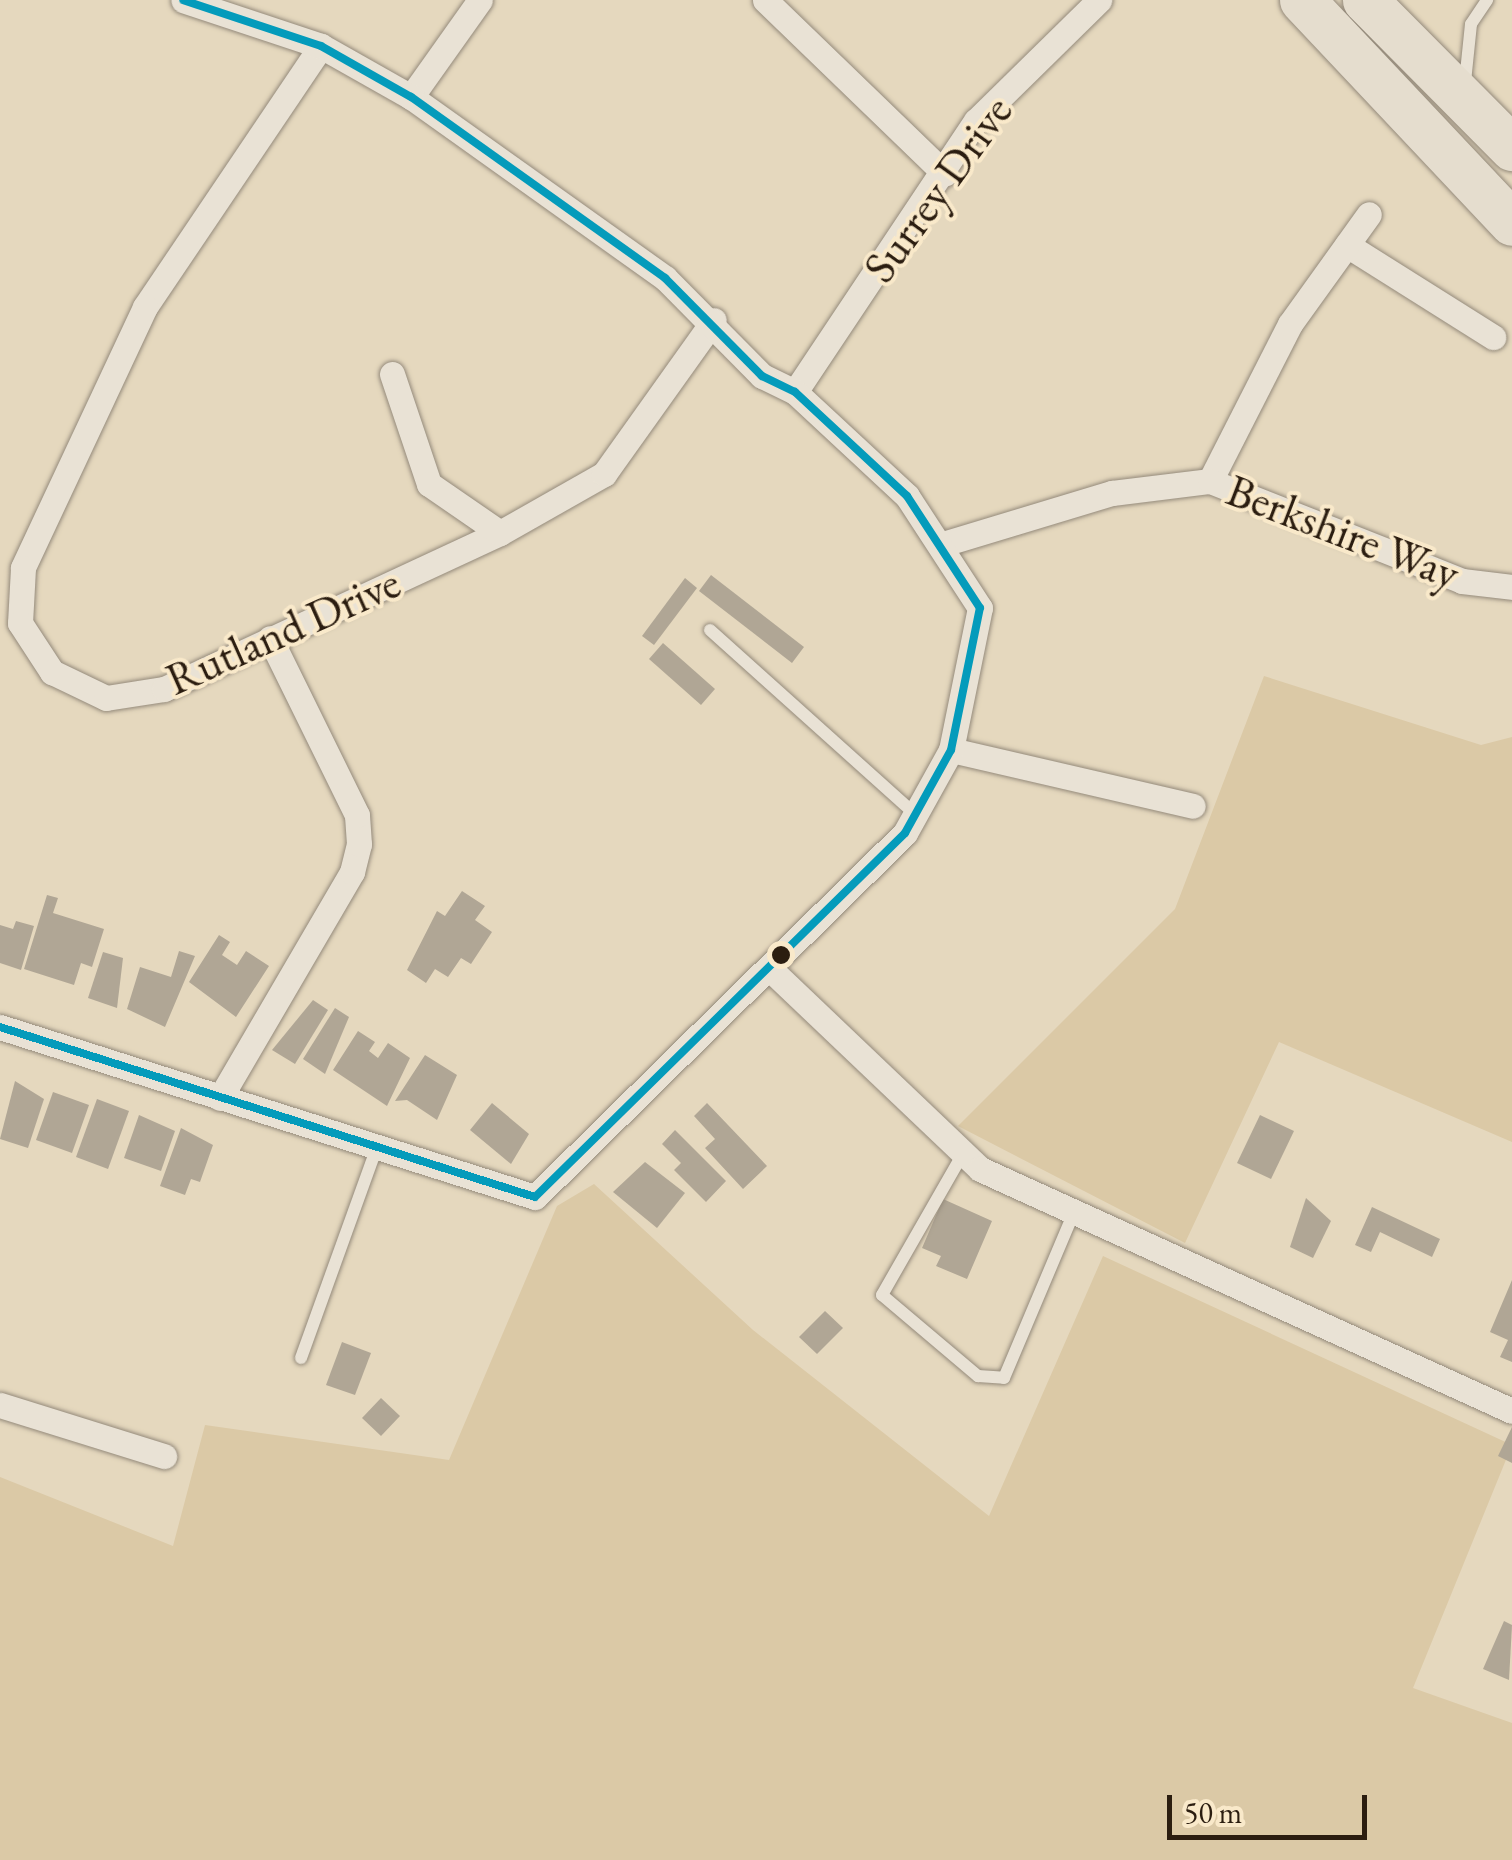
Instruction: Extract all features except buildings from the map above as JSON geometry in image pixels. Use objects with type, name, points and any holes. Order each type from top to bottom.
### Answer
[{"type":"highway","points":[[1302,0],[1512,222]]},
{"type":"highway","points":[[1364,0],[1512,148]]},
{"type":"street","points":[[0,1027],[376,1150],[535,1197],[769,968],[917,815],[951,750],[980,608],[943,544],[907,496],[795,392],[762,376],[714,320],[494,150],[321,46],[184,0]]},
{"type":"street","points":[[411,98],[480,0]]},
{"type":"street","points":[[766,0],[945,174]]},
{"type":"street","name":"Surrey Drive","points":[[795,392],[945,174],[976,121],[1099,0]]},
{"type":"street","name":"Rutland Drive","points":[[321,46],[145,308],[23,568],[20,623],[52,672],[106,698],[164,689],[500,533],[604,474],[714,320]]},
{"type":"street","points":[[1210,481],[1290,324],[1369,214]]},
{"type":"street","points":[[1347,245],[1494,337]]},
{"type":"street","points":[[392,374],[429,484],[500,533]]},
{"type":"street","name":"Berkshire Way","points":[[943,544],[1112,493],[1210,481],[1462,581],[1512,587]]},
{"type":"street","points":[[220,1098],[352,872],[359,844],[356,815],[270,638]]},
{"type":"street","points":[[951,750],[1193,806]]},
{"type":"street","points":[[769,968],[970,1163],[1512,1411]]},
{"type":"street","points":[[0,1405],[164,1456]]},
{"type":"lane","points":[[1463,102],[1470,24],[1483,6],[1469,0]]},
{"type":"lane","points":[[710,630],[917,815]]},
{"type":"lane","points":[[301,1358],[376,1150]]},
{"type":"lane","points":[[970,1163],[882,1295],[978,1376],[1004,1378],[1074,1212]]},
{"type":"shaded area","points":[[1264,676],[1481,745],[1512,737],[1512,1142],[1279,1042],[1185,1243],[958,1126],[1175,909]]},
{"type":"shaded area","points":[[594,1184],[753,1330],[989,1516],[1103,1256],[1512,1445],[1413,1688],[1512,1723],[1512,1860],[0,1860],[0,1477],[173,1546],[205,1425],[449,1460],[557,1206]]},
{"type":"transit line","points":[[0,1027],[535,1197],[905,833],[951,750],[980,608],[907,496],[795,392],[762,376],[665,278],[411,97],[321,46],[183,0]]}]
